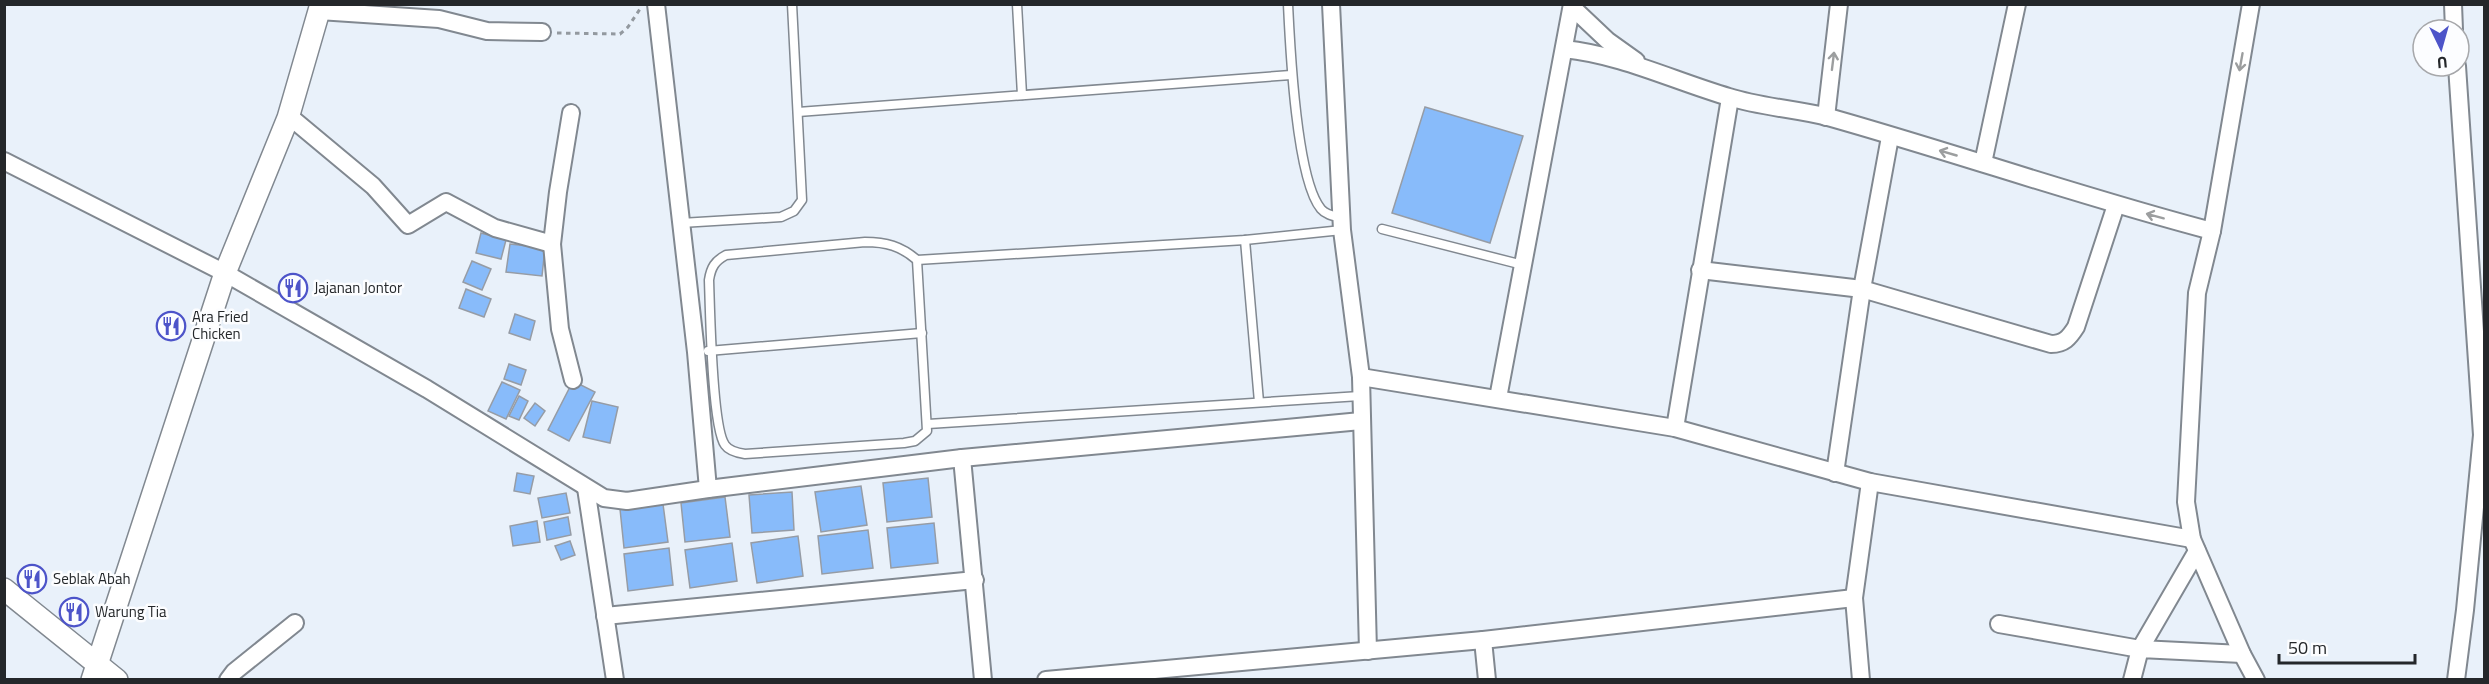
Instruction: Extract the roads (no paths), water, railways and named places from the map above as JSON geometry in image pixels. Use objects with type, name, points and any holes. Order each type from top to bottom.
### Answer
[{"type":"street","points":[[656,4],[680,223],[704,351],[708,489]]},
{"type":"street","points":[[1330,4],[1342,224],[1360,377],[1368,651]]},
{"type":"street","points":[[1826,117],[1839,4]]},
{"type":"street","points":[[1983,163],[2017,4]]},
{"type":"street","points":[[2251,4],[2212,231],[2197,292],[2186,502],[2194,545],[2242,654],[2256,680]]},
{"type":"street","points":[[1498,398],[1572,6]]},
{"type":"street","points":[[1572,6],[1608,41],[1647,69]]},
{"type":"street","points":[[95,672],[225,273],[289,116],[320,8],[439,19],[487,31],[543,32]]},
{"type":"street","points":[[1564,49],[1594,53],[1730,98],[1826,117],[2116,205],[2212,231]]},
{"type":"street","points":[[2456,680],[2475,521],[2482,435],[2458,78]]},
{"type":"street","points":[[1675,428],[1730,98]]},
{"type":"street","points":[[571,113],[552,244],[560,329],[573,380]]},
{"type":"street","points":[[289,116],[373,186],[408,225],[446,202],[495,228],[552,244]]},
{"type":"street","points":[[1835,473],[1862,289],[1890,137]]},
{"type":"street","points":[[4,161],[225,273],[427,389],[604,498],[627,501],[962,458],[1361,421]]},
{"type":"street","points":[[1700,270],[1862,289],[2051,344],[2063,343],[2076,327],[2116,205]]},
{"type":"street","points":[[1360,377],[1675,428],[1870,482],[2194,545]]},
{"type":"street","points":[[962,458],[983,680]]},
{"type":"street","points":[[1862,680],[1854,598],[1870,482]]},
{"type":"street","points":[[586,488],[615,680]]},
{"type":"street","points":[[2132,680],[2140,649],[2194,545]]},
{"type":"street","points":[[605,616],[975,580]]},
{"type":"street","points":[[4,589],[95,672],[117,680]]},
{"type":"street","points":[[1046,680],[1224,672],[1368,651],[1854,598]]},
{"type":"street","points":[[228,680],[234,672],[295,623]]},
{"type":"street","points":[[1999,624],[2140,649],[2242,654]]},
{"type":"street","points":[[1483,640],[1487,680]]},
{"type":"lane","points":[[680,223],[781,218],[794,212],[802,200],[792,4]]},
{"type":"lane","points":[[1017,4],[1022,95]]},
{"type":"lane","points":[[1288,4],[1291,75],[1306,169],[1313,194],[1320,208],[1342,224]]},
{"type":"lane","points":[[798,112],[1291,75]]},
{"type":"lane","points":[[917,260],[1245,240],[1342,224]]},
{"type":"lane","points":[[1382,229],[1523,265]]},
{"type":"lane","points":[[1245,240],[1259,402]]},
{"type":"lane","points":[[878,242],[906,250],[917,260],[927,431],[923,437],[904,443],[745,454],[734,452],[725,446],[719,434],[704,351],[710,269],[717,259],[726,255],[789,248],[878,242]]},
{"type":"lane","points":[[704,351],[922,333]]},
{"type":"lane","points":[[928,424],[1360,396]]},
{"type":"place","name":"Jajanan Jontor","points":[[293,288]]},
{"type":"place","name":"Ara Fried Chicken","points":[[171,326]]},
{"type":"place","name":"Seblak Abah","points":[[32,579]]},
{"type":"place","name":"Warung Tia","points":[[74,612]]}]
